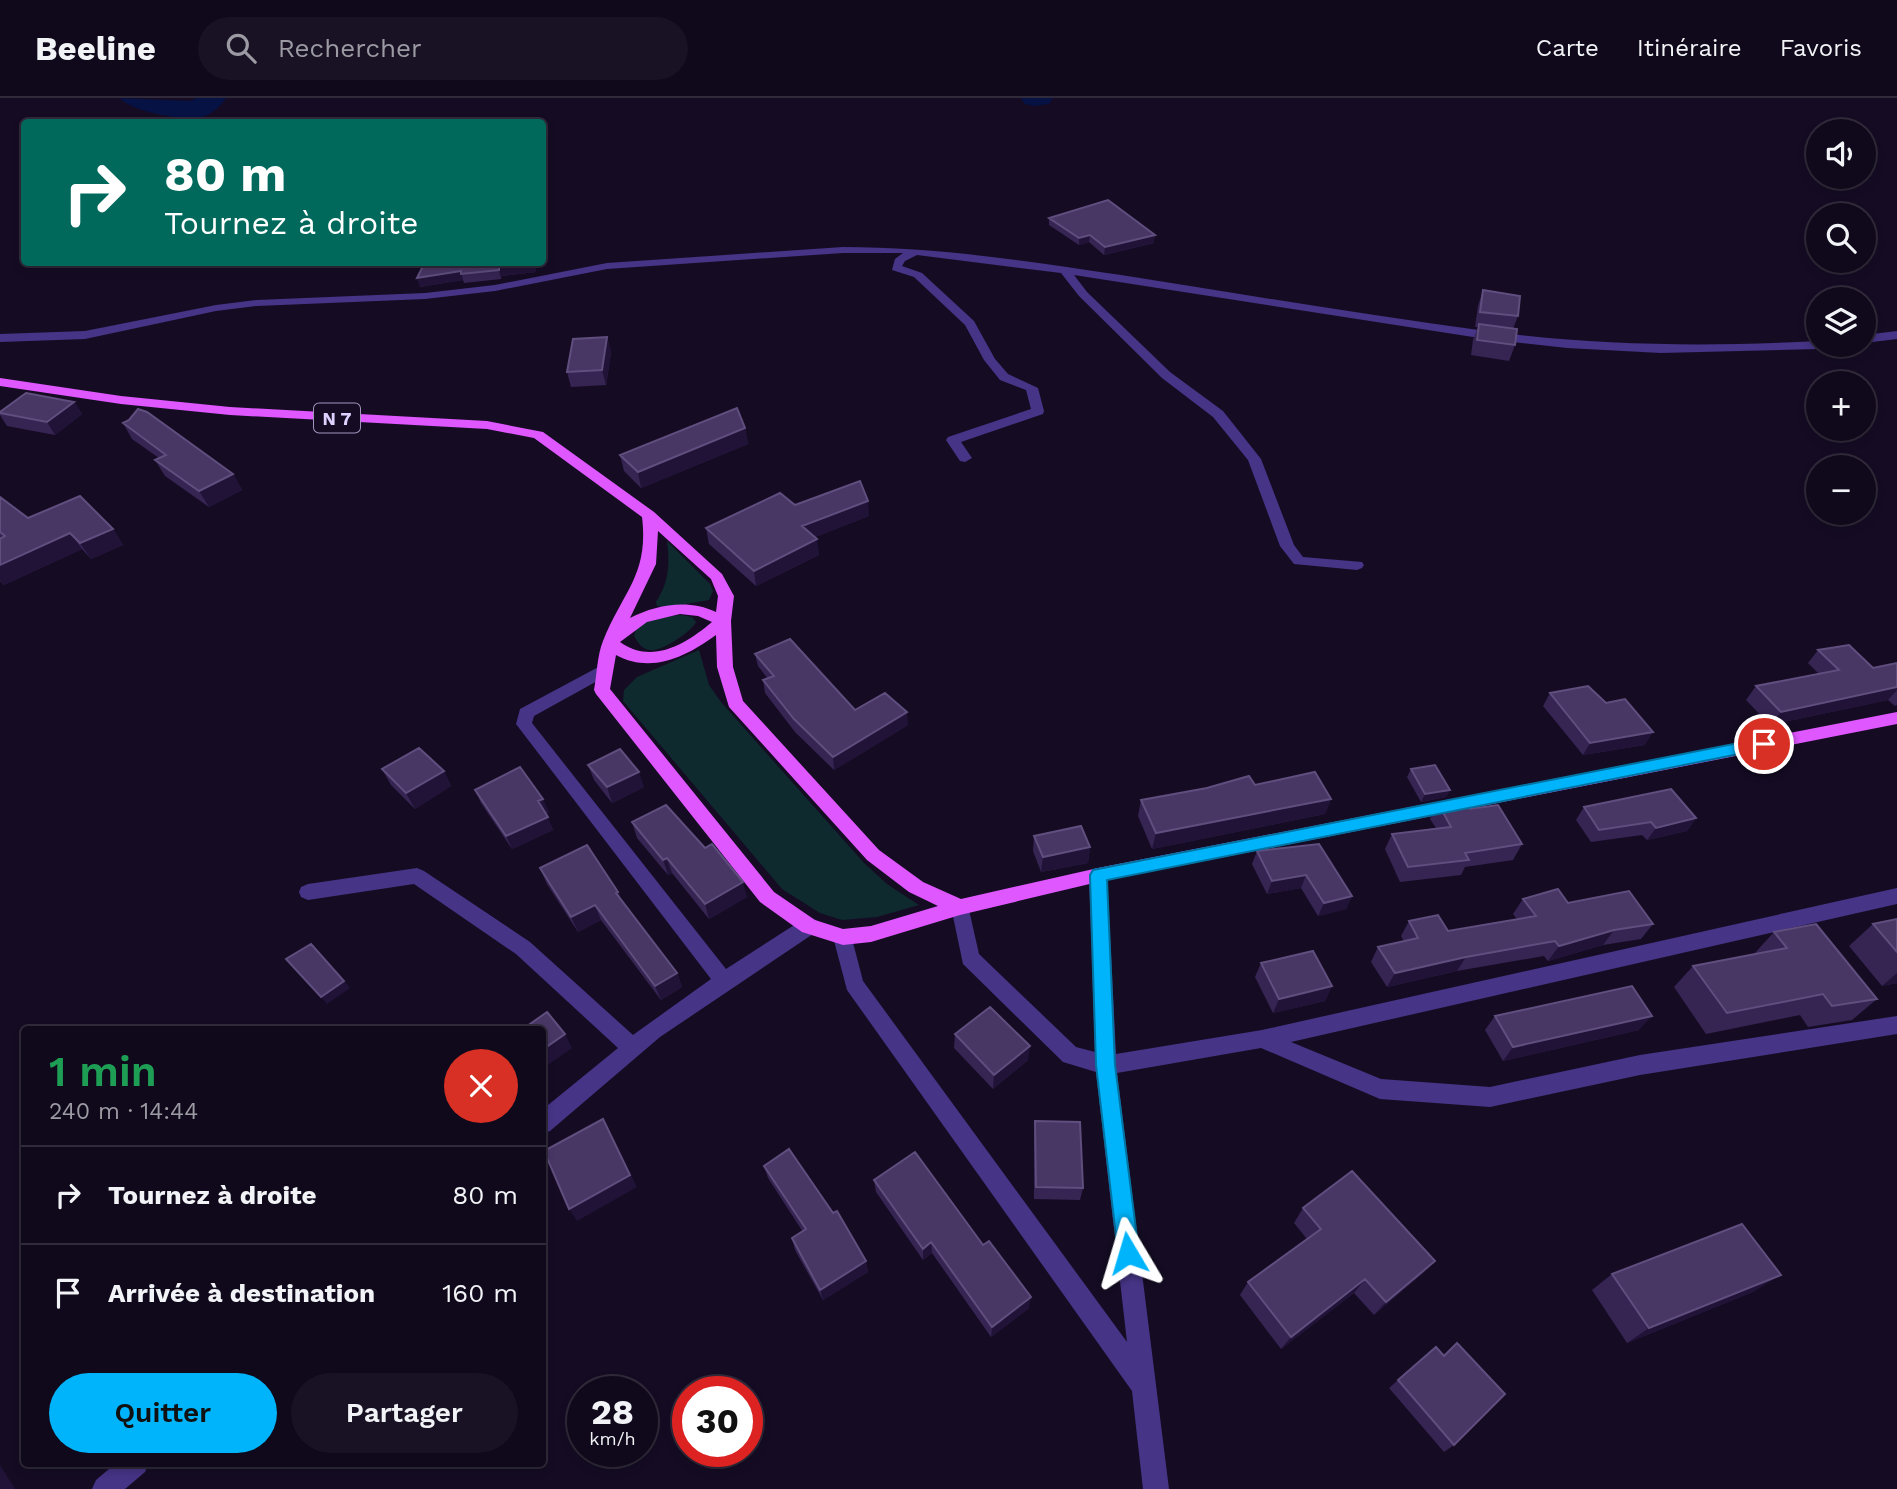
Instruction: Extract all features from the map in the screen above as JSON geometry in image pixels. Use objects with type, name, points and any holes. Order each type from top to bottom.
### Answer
[{"type":"main road","name":"N 7","points":[[0,382],[121,400],[230,411],[487,425],[538,435],[649,515],[717,577],[726,596],[723,621],[725,667],[735,703],[873,855],[916,887],[960,907]]},
{"type":"main road","points":[[649,515],[652,540],[649,564],[610,643],[602,690],[624,721],[767,897],[809,926],[843,937],[870,934],[960,907],[1098,875],[1897,718]]},
{"type":"main road","points":[[661,611],[701,611],[723,621],[709,634],[674,654],[650,660],[631,657],[610,643],[625,626],[661,611]]},
{"type":"street","points":[[0,338],[85,335],[216,308],[257,303],[425,296],[495,288],[607,266],[843,250],[917,251],[1065,270],[1486,335],[1567,344],[1661,349],[1806,345]]},
{"type":"street","points":[[917,251],[900,259],[896,268],[918,275],[970,323],[990,360],[1004,377],[1032,388],[1038,411],[953,440],[965,458]]},
{"type":"street","points":[[1065,270],[1083,294],[1166,374],[1218,414],[1254,459],[1283,535],[1298,561],[1357,565]]},
{"type":"street","points":[[1876,338],[1897,335]]},
{"type":"street","points":[[604,670],[526,713],[524,724],[724,981]]},
{"type":"street","points":[[1098,875],[1105,1065],[1156,1489]]},
{"type":"street","points":[[308,892],[417,876],[523,948],[633,1048]]},
{"type":"street","points":[[960,907],[970,958],[1070,1055],[1105,1065],[1262,1039],[1897,895]]},
{"type":"street","points":[[546,1121],[633,1048],[724,981],[809,926]]},
{"type":"street","points":[[843,937],[854,984],[1144,1387]]},
{"type":"street","points":[[1262,1039],[1380,1089],[1490,1097],[1640,1065],[1897,1025]]},
{"type":"street","points":[[104,1489],[131,1467]]},
{"type":"green space","points":[[667,541],[710,584],[713,591],[709,600],[668,607],[657,606],[656,602],[668,573]]},
{"type":"green space","points":[[681,615],[692,617],[696,622],[683,635],[662,648],[645,648],[634,636],[637,626],[655,618]]},
{"type":"green space","points":[[699,650],[709,685],[721,702],[864,863],[887,884],[919,905],[877,917],[842,920],[820,913],[782,889],[623,701],[624,690],[637,677]]},
{"type":"building","points":[[1108,200],[1155,235],[1105,247],[1090,235],[1079,238],[1049,218]]},
{"type":"building","points":[[423,266],[508,266],[499,267],[499,270],[461,274],[461,271],[417,278]]},
{"type":"building","points":[[1483,290],[1520,296],[1518,316],[1480,312]]},
{"type":"building","points":[[1479,324],[1517,329],[1515,345],[1477,340]]},
{"type":"building","points":[[607,337],[602,370],[567,372],[573,339]]},
{"type":"building","points":[[26,393],[74,402],[47,422],[0,413]]},
{"type":"building","points":[[737,408],[745,428],[638,472],[620,455]]},
{"type":"building","points":[[138,409],[147,412],[233,474],[199,491],[155,460],[166,455],[123,423]]},
{"type":"building","points":[[860,481],[868,501],[802,526],[817,539],[754,571],[706,528],[780,493],[795,505]]},
{"type":"building","points":[[80,496],[113,529],[80,543],[70,533],[0,565],[0,539],[5,536],[0,532],[0,497],[28,518]]},
{"type":"building","points":[[790,639],[855,710],[885,693],[907,712],[833,757],[794,719],[763,680],[774,676],[755,654]]},
{"type":"building","points":[[1849,645],[1873,668],[1897,663],[1897,687],[1781,712],[1756,686],[1839,670],[1818,650]]},
{"type":"building","points":[[1588,686],[1606,703],[1625,699],[1653,732],[1590,743],[1550,693]]},
{"type":"building","points":[[419,748],[444,771],[406,793],[382,769]]},
{"type":"building","points":[[620,749],[639,772],[607,787],[588,765]]},
{"type":"building","points":[[1435,765],[1450,790],[1425,794],[1411,769]]},
{"type":"building","points":[[520,767],[543,799],[538,801],[548,817],[506,836],[475,790]]},
{"type":"building","points":[[1315,772],[1331,799],[1156,833],[1141,800],[1207,788],[1249,776],[1255,785]]},
{"type":"building","points":[[1671,789],[1696,818],[1656,828],[1651,822],[1599,830],[1584,807]]},
{"type":"building","points":[[1464,798],[1470,809],[1498,805],[1522,844],[1465,853],[1469,860],[1408,867],[1392,834],[1451,827],[1438,803]]},
{"type":"building","points":[[666,805],[705,848],[712,844],[743,882],[705,904],[667,858],[663,860],[632,822]]},
{"type":"building","points":[[1081,826],[1090,847],[1043,857],[1034,836]]},
{"type":"building","points":[[1319,844],[1352,896],[1324,903],[1306,875],[1272,881],[1257,851]]},
{"type":"building","points":[[587,845],[618,892],[616,893],[677,973],[655,986],[595,905],[571,917],[540,868]]},
{"type":"building","points":[[1558,889],[1568,903],[1629,891],[1653,924],[1614,930],[1559,946],[1555,941],[1395,973],[1378,947],[1418,938],[1409,921],[1438,915],[1448,931],[1536,916],[1523,899]]},
{"type":"building","points":[[1897,919],[1897,952],[1873,924]]},
{"type":"building","points":[[1816,924],[1877,999],[1832,1006],[1823,994],[1727,1013],[1693,966],[1787,948],[1774,932]]},
{"type":"building","points":[[311,944],[344,981],[321,997],[286,959]]},
{"type":"building","points":[[1313,951],[1332,986],[1279,999],[1261,963]]},
{"type":"building","points":[[1632,986],[1652,1016],[1513,1047],[1495,1016]]},
{"type":"building","points":[[990,1007],[1030,1046],[994,1075],[955,1034]]},
{"type":"building","points":[[547,1012],[565,1034],[546,1047],[546,1026],[527,1026]]},
{"type":"building","points":[[603,1119],[630,1175],[569,1209],[546,1150]]},
{"type":"building","points":[[1035,1121],[1080,1122],[1083,1188],[1036,1187]]},
{"type":"building","points":[[789,1149],[833,1213],[837,1211],[866,1261],[820,1290],[792,1238],[806,1229],[764,1166]]},
{"type":"building","points":[[915,1152],[983,1245],[989,1241],[1031,1297],[992,1327],[931,1242],[923,1249],[874,1180]]},
{"type":"building","points":[[1352,1171],[1435,1261],[1386,1302],[1365,1279],[1291,1337],[1248,1282],[1321,1229],[1303,1208]]},
{"type":"building","points":[[1742,1224],[1781,1275],[1649,1328],[1612,1274]]},
{"type":"building","points":[[1457,1343],[1505,1394],[1454,1445],[1398,1380],[1436,1347],[1444,1356]]},
{"type":"waterway","points":[[133,98],[169,108],[197,110],[213,98]]},
{"type":"waterway","points":[[1034,98],[1040,98]]},
{"type":"route","points":[[1128,1253],[1105,1065],[1098,875],[1764,744]]}]
